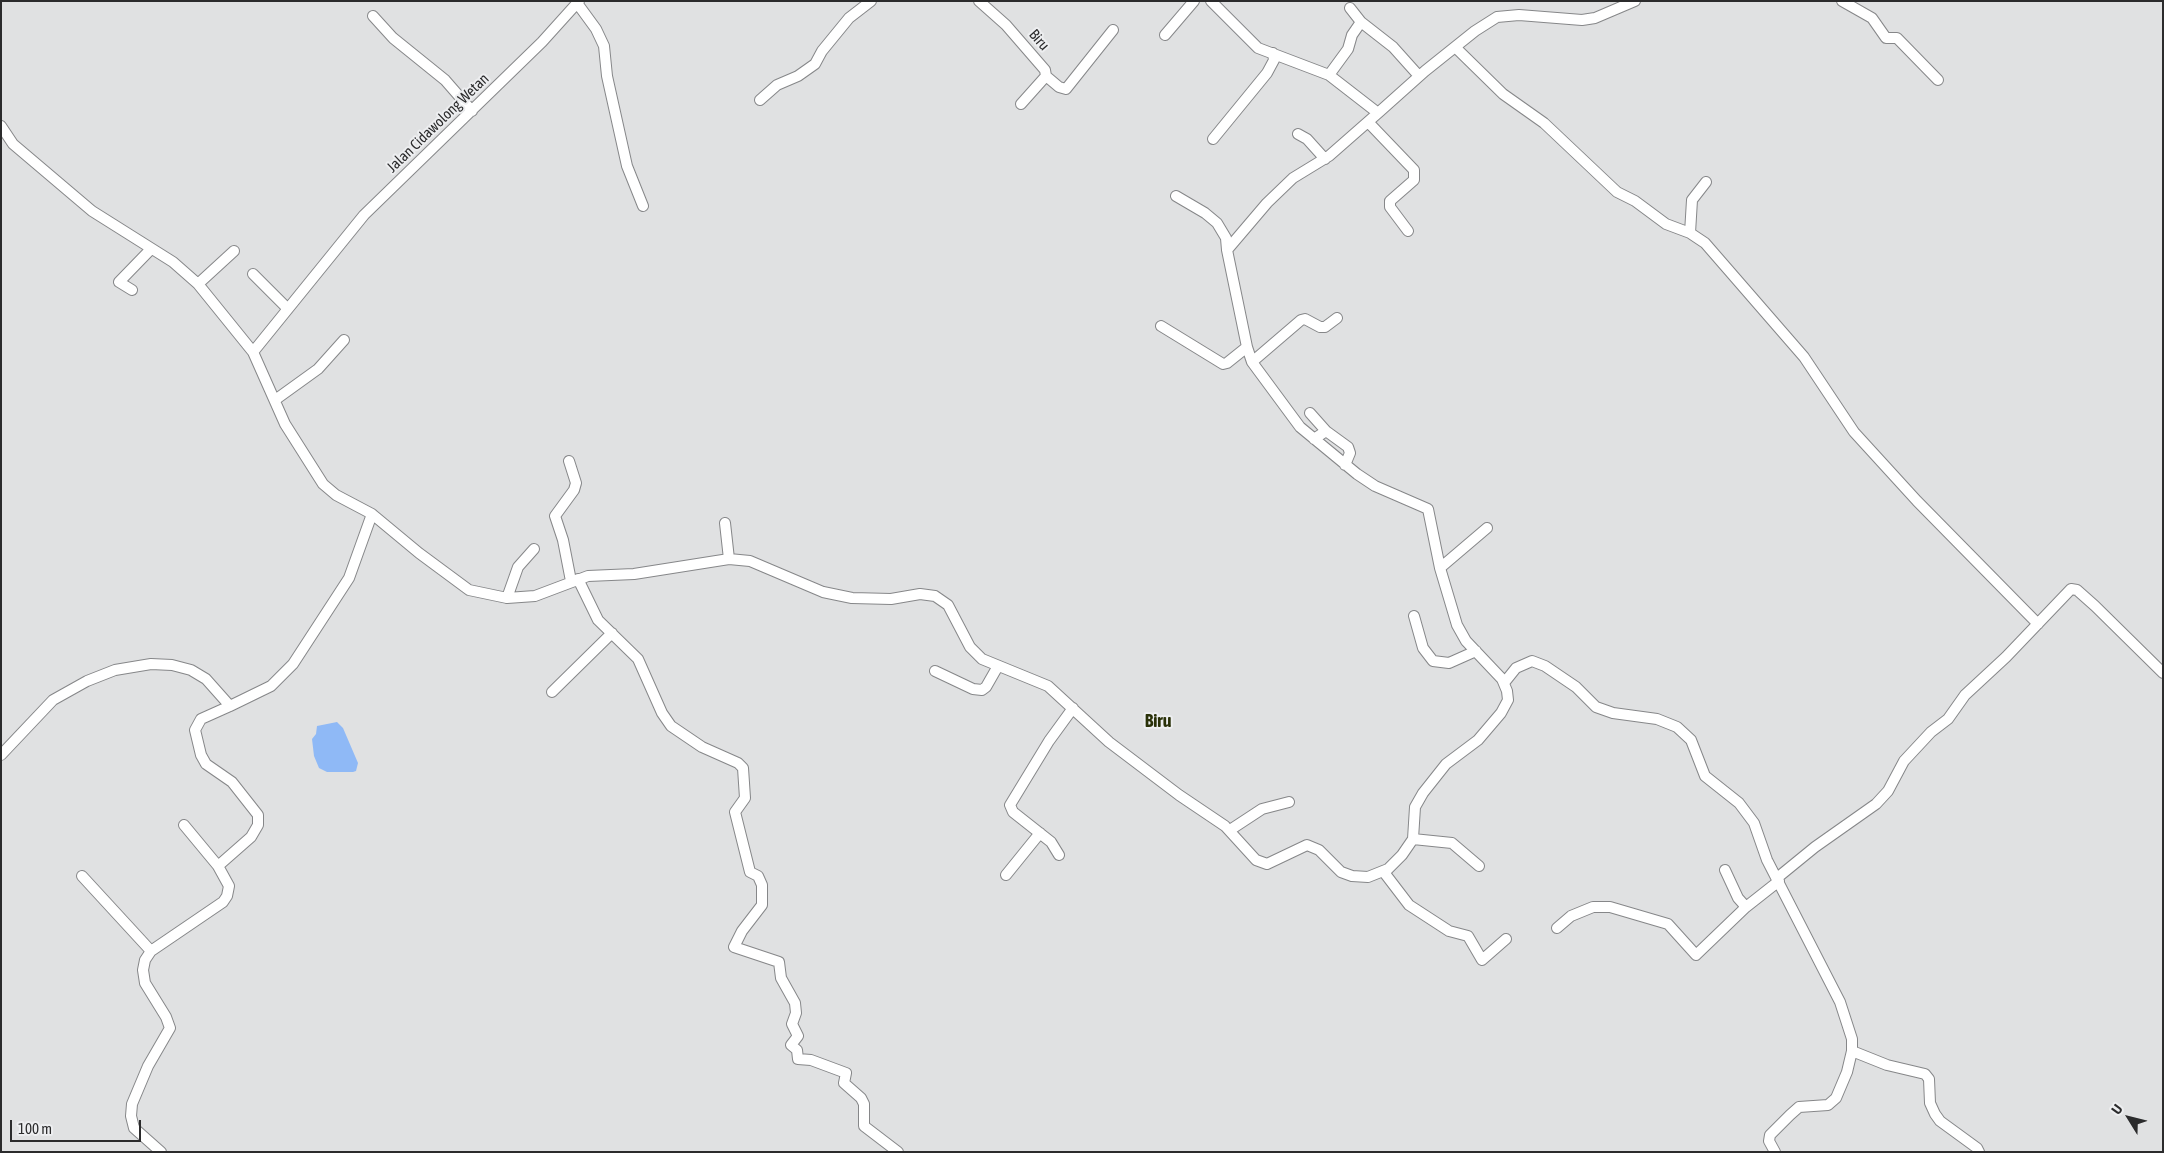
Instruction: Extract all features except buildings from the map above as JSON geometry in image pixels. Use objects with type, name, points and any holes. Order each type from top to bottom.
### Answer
[{"type":"street","points":[[760,100],[777,85],[798,76],[815,64],[822,51],[853,14],[871,1]]},
{"type":"street","name":"Biru","points":[[979,1],[1006,25],[1045,70],[1046,76]]},
{"type":"street","points":[[1165,36],[1194,1]]},
{"type":"street","points":[[1211,1],[1258,48],[1329,75],[1378,113]]},
{"type":"street","points":[[1227,250],[1267,203],[1293,178],[1325,159],[1418,76],[1475,31],[1497,18],[1505,16],[1582,20],[1595,18],[1635,1]]},
{"type":"street","points":[[1842,1],[1872,18],[1886,38],[1897,38],[1938,80]]},
{"type":"street","points":[[578,2],[596,29],[604,46],[607,76],[627,166],[643,206]]},
{"type":"street","name":"Jalan Cidawolong Wetan","points":[[288,309],[364,216],[542,42],[578,2]]},
{"type":"street","points":[[1350,8],[1361,22],[1393,47],[1418,76]]},
{"type":"street","points":[[373,16],[393,38],[445,80],[472,111]]},
{"type":"street","points":[[1329,75],[1348,49],[1352,35],[1361,22]]},
{"type":"street","points":[[1021,104],[1046,76],[1059,87],[1066,90],[1113,30]]},
{"type":"street","points":[[1455,47],[1503,94],[1544,122],[1616,192],[1635,201],[1666,224],[1690,233],[1705,242],[1804,357],[1854,432],[1917,501],[2038,624]]},
{"type":"street","points":[[1213,139],[1267,73],[1274,60],[1273,53]]},
{"type":"street","points":[[1368,122],[1414,170],[1414,180],[1390,201],[1390,207],[1408,230]]},
{"type":"street","points":[[1,126],[13,144],[92,211],[173,262],[198,284],[253,352],[276,400],[285,424],[323,484],[336,495],[372,514],[419,553],[469,590],[507,598],[535,596],[588,576],[634,574],[728,559],[750,561],[823,592],[852,598],[890,599],[920,594],[942,598],[976,653],[982,659],[1042,682],[1130,759],[1230,830],[1261,863],[1267,864],[1306,845],[1319,850],[1341,872],[1352,876],[1368,877],[1382,871],[1402,855],[1413,839],[1416,807],[1423,793],[1446,764],[1478,740],[1501,713],[1508,700],[1504,683],[1476,651],[1457,625],[1440,568],[1428,509],[1375,486],[1345,465],[1300,427],[1252,362],[1247,347],[1224,234],[1217,223],[1205,213],[1176,196]]},
{"type":"street","points":[[1298,134],[1307,139],[1325,159]]},
{"type":"street","points":[[1690,233],[1692,200],[1706,182]]},
{"type":"street","points":[[132,290],[119,282],[151,249]]},
{"type":"street","points":[[198,284],[234,251]]},
{"type":"street","points":[[253,274],[288,309],[253,352]]},
{"type":"street","points":[[1252,362],[1301,320],[1306,319],[1320,327],[1325,327],[1337,318]]},
{"type":"street","points":[[1161,326],[1223,364],[1247,347]]},
{"type":"street","points":[[276,400],[318,369],[344,340]]},
{"type":"street","points":[[1310,413],[1326,431],[1350,449],[1345,465]]},
{"type":"street","points":[[1314,439],[1326,431]]},
{"type":"street","points":[[569,460],[576,483],[574,490],[554,516],[574,580],[598,620],[638,659],[662,713],[671,726],[702,747],[738,763],[743,768],[745,798],[735,812],[750,872],[758,876],[762,885],[762,905],[742,931],[734,947],[779,962],[781,978],[795,1003],[796,1013],[792,1024],[798,1036],[791,1045],[797,1050],[798,1059],[811,1060],[846,1073],[845,1084],[861,1098],[864,1104],[864,1126],[898,1152]]},
{"type":"street","points":[[218,866],[251,837],[258,825],[258,816],[232,782],[206,764],[201,755],[195,730],[201,719],[271,686],[293,664],[349,578],[372,514]]},
{"type":"street","points":[[725,523],[728,559]]},
{"type":"street","points":[[1440,568],[1487,528]]},
{"type":"street","points":[[507,598],[518,567],[534,548]]},
{"type":"street","points":[[1557,928],[1571,916],[1593,907],[1623,909],[1668,924],[1696,955],[1746,907],[1815,847],[1876,804],[1888,791],[1904,761],[1930,732],[1948,719],[1965,695],[2038,624],[2068,591],[2077,590],[2163,673]]},
{"type":"street","points":[[1414,616],[1423,648],[1433,661],[1449,663],[1476,651]]},
{"type":"street","points":[[552,692],[612,633]]},
{"type":"street","points":[[1504,683],[1516,668],[1532,661],[1545,666],[1576,687],[1596,707],[1614,713],[1657,719],[1677,727],[1691,740],[1705,776],[1739,803],[1754,823],[1767,860],[1840,1002],[1848,1024],[1852,1051],[1844,1081],[1836,1098],[1828,1105],[1799,1107],[1770,1135],[1769,1141],[1774,1152]]},
{"type":"street","points":[[1,756],[53,700],[87,681],[115,670],[151,664],[172,665],[190,670],[206,679],[230,706]]},
{"type":"street","points":[[935,670],[973,689],[982,690],[986,688],[998,666]]},
{"type":"street","points":[[1059,855],[1051,842],[1013,812],[1010,802],[1049,741],[1073,708]]},
{"type":"street","points":[[1230,830],[1262,809],[1289,802]]},
{"type":"street","points":[[161,1152],[134,1128],[130,1116],[132,1104],[148,1066],[170,1028],[143,975],[145,960],[151,952],[223,902],[227,896],[229,886],[218,866],[184,826]]},
{"type":"street","points":[[1006,875],[1040,833]]},
{"type":"street","points":[[1413,839],[1452,843],[1479,866]]},
{"type":"street","points":[[1724,870],[1738,898],[1746,907]]},
{"type":"street","points":[[1382,871],[1409,905],[1449,931],[1468,936],[1482,960],[1506,939]]},
{"type":"street","points":[[82,876],[151,952]]},
{"type":"street","points":[[1852,1051],[1887,1065],[1925,1074],[1929,1079],[1930,1103],[1935,1114],[1940,1121],[1977,1148],[1979,1152]]},
{"type":"water","points":[[337,722],[343,728],[358,763],[356,771],[327,772],[319,768],[314,756],[312,739],[316,734],[317,726]]},
{"type":"district","name":"Biru","points":[[1158,721]]}]
